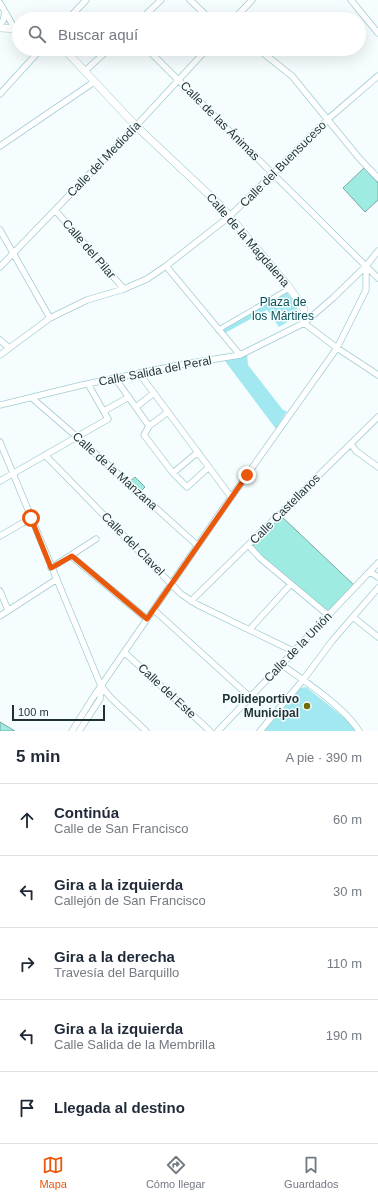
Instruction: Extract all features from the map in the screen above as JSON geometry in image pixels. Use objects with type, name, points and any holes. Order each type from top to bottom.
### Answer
[{"type":"street","points":[[75,12],[86,0]]},
{"type":"street","points":[[148,12],[161,0]]},
{"type":"street","points":[[190,0],[204,12]]},
{"type":"street","points":[[241,12],[252,0]]},
{"type":"street","points":[[351,0],[361,12]]},
{"type":"street","points":[[0,3],[12,22]]},
{"type":"street","points":[[0,24],[3,22],[5,12]]},
{"type":"street","points":[[366,18],[378,33]]},
{"type":"street","points":[[0,28],[12,29]]},
{"type":"street","points":[[0,94],[35,56]]},
{"type":"street","name":"Calle de la Magdalena","points":[[71,56],[136,126],[230,216],[290,288],[304,309],[304,323]]},
{"type":"street","points":[[85,71],[101,56]]},
{"type":"street","name":"Calle de las Ánimas","points":[[154,56],[378,278]]},
{"type":"street","name":"Calle del Mediodía","points":[[0,267],[136,126],[200,56]]},
{"type":"street","points":[[267,56],[292,76],[359,158],[378,178]]},
{"type":"street","name":"Calle del Buensuceso","points":[[0,355],[50,318],[87,300],[124,289],[146,279],[166,266],[230,216],[328,119],[378,77]]},
{"type":"street","points":[[0,146],[94,82]]},
{"type":"street","name":"Calle del Pilar","points":[[55,210],[124,289]]},
{"type":"street","points":[[0,230],[50,318]]},
{"type":"street","name":"Calle Salida del Peral","points":[[0,405],[139,373],[240,355],[304,323],[333,298],[366,266],[378,251]]},
{"type":"street","points":[[166,266],[240,355]]},
{"type":"street","points":[[72,731],[197,545],[337,348],[366,290],[366,266]]},
{"type":"street","points":[[218,330],[290,288]]},
{"type":"street","points":[[304,323],[337,348],[378,375]]},
{"type":"street","points":[[0,340],[9,348]]},
{"type":"street","points":[[139,373],[231,497]]},
{"type":"street","points":[[115,378],[149,426]]},
{"type":"street","points":[[0,481],[108,419],[88,384]]},
{"type":"street","points":[[136,406],[154,393]]},
{"type":"street","points":[[104,411],[129,397]]},
{"type":"street","name":"Calle de la Manzana","points":[[32,398],[197,545]]},
{"type":"street","points":[[168,412],[149,426],[144,435],[187,487],[209,467]]},
{"type":"street","name":"Calle Castellanos","points":[[191,601],[378,417]]},
{"type":"street","points":[[0,442],[101,686],[111,698],[146,731]]},
{"type":"street","points":[[351,444],[356,451],[378,468]]},
{"type":"street","points":[[174,473],[198,452]]},
{"type":"street","name":"Calle del Clavel","points":[[45,455],[172,583],[181,594],[191,601],[294,652]]},
{"type":"street","points":[[0,536],[31,518]]},
{"type":"street","points":[[51,568],[72,556],[96,539]]},
{"type":"street","points":[[248,545],[260,558],[328,615]]},
{"type":"street","points":[[72,556],[147,619]]},
{"type":"street","name":"Calle de la Unión","points":[[218,731],[378,563]]},
{"type":"street","points":[[370,572],[378,577]]},
{"type":"street","points":[[0,616],[57,580]]},
{"type":"street","points":[[250,630],[291,584]]},
{"type":"street","points":[[260,731],[303,680],[332,641],[378,588]]},
{"type":"street","points":[[0,591],[8,610]]},
{"type":"street","points":[[154,610],[250,697]]},
{"type":"street","points":[[353,617],[378,637]]},
{"type":"street","name":"Calle del Este","points":[[124,652],[210,731]]},
{"type":"street","points":[[282,665],[344,712],[360,731]]},
{"type":"street","points":[[79,731],[100,699],[101,686]]},
{"type":"green space","name":"Plaza de los Mártires","points":[[286,291],[296,306],[298,313],[297,316],[279,327],[267,310],[225,333],[220,326]]},
{"type":"green space","points":[[247,354],[248,365],[283,410],[287,411],[276,429],[225,361]]},
{"type":"green space","name":"Polideportivo Municipal","points":[[306,687],[352,724],[357,731],[263,731],[300,688]]},
{"type":"building","points":[[364,168],[378,183],[378,200],[365,212],[343,188]]},
{"type":"building","points":[[135,477],[145,487],[140,492],[129,482]]},
{"type":"building","points":[[279,514],[356,587],[328,615],[251,548]]},
{"type":"building","points":[[0,722],[15,731],[0,731]]},
{"type":"place","name":"Polideportivo Municipal","points":[[307,706]]},
{"type":"route","points":[[31,518],[51,568],[72,556],[147,619],[247,475]]}]
